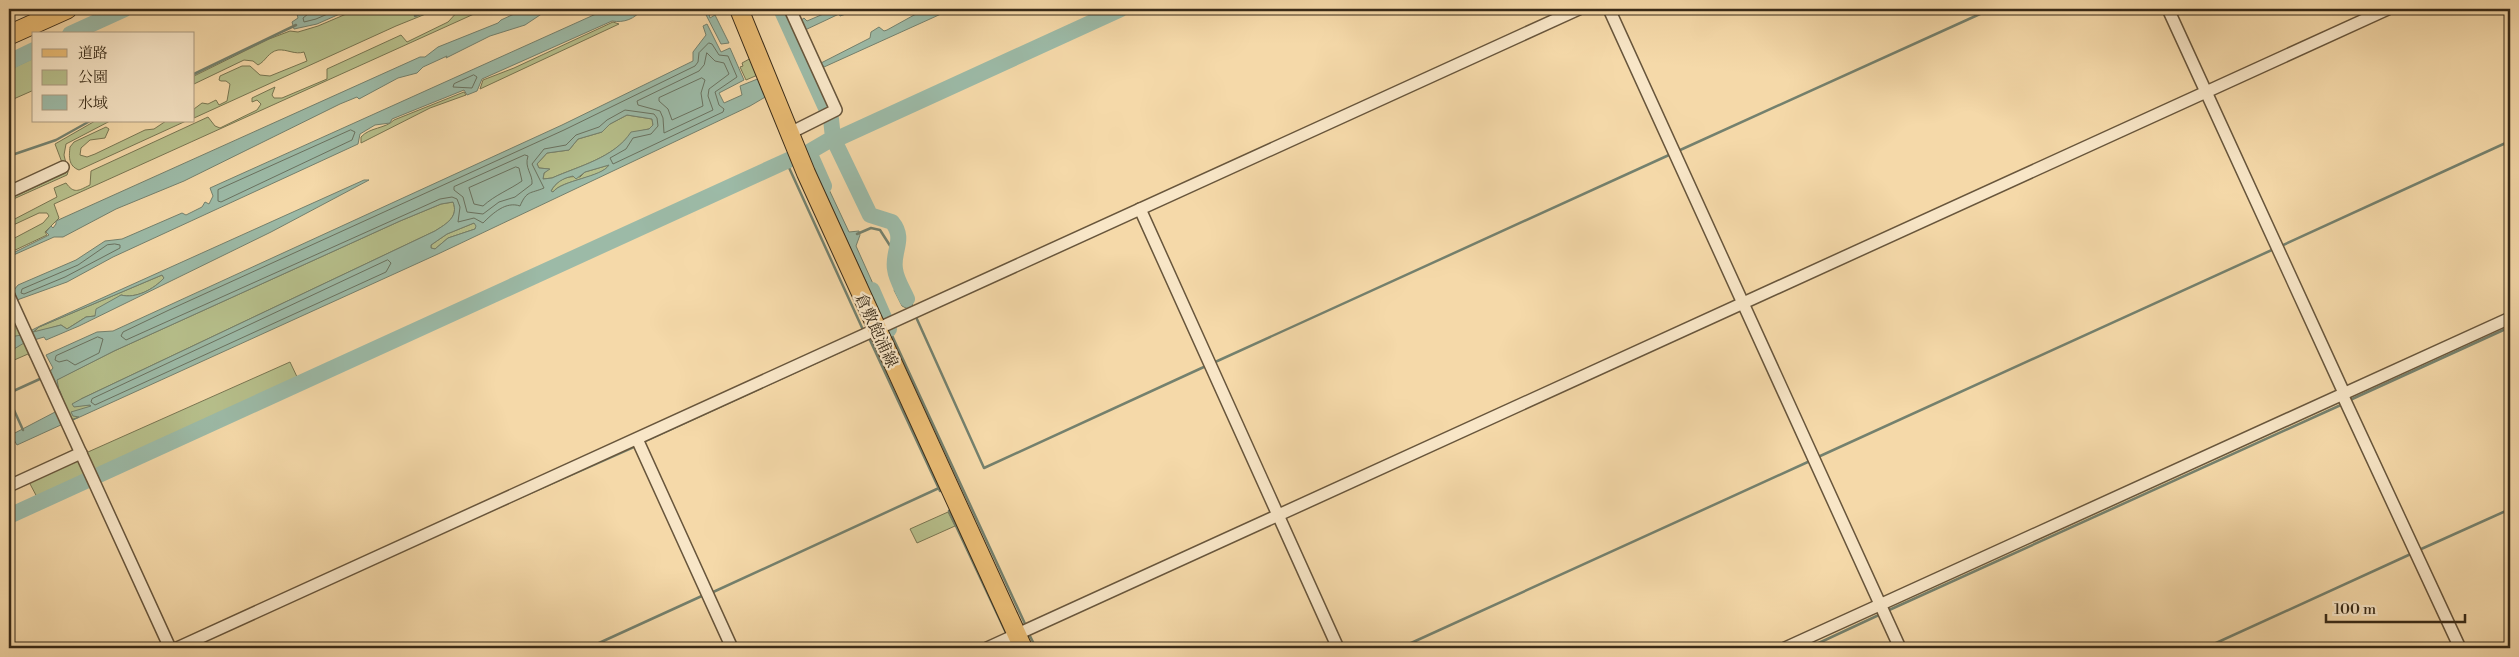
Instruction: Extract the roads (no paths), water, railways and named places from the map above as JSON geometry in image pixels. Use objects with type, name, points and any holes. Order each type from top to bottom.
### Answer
[{"type":"highway","points":[[9,22],[39,9]]},
{"type":"highway","points":[[9,35],[67,9]]},
{"type":"main road","name":"倉敷飽浦線","points":[[738,9],[806,173],[877,329],[1023,635]]},
{"type":"street","points":[[790,9],[836,110],[790,133]]},
{"type":"street","points":[[177,648],[639,442],[913,312],[1580,9]]},
{"type":"street","points":[[1609,9],[1900,648]]},
{"type":"street","points":[[2168,9],[2460,648]]},
{"type":"street","points":[[987,648],[1023,635],[1278,516],[2388,9]]},
{"type":"street","points":[[9,192],[63,168]]},
{"type":"street","points":[[1140,209],[1338,648]]},
{"type":"street","points":[[9,296],[170,648]]},
{"type":"street","points":[[1785,648],[2345,398],[2510,318]]},
{"type":"street","points":[[639,442],[732,648]]},
{"type":"street","points":[[9,486],[81,453]]},
{"type":"water","points":[[308,9],[351,9],[317,24],[294,29],[292,22],[298,18],[297,14]]},
{"type":"water","points":[[525,9],[549,9],[525,25],[490,36],[423,67],[417,73],[398,78],[359,99],[357,97],[340,104],[184,181],[116,209],[63,237],[54,237],[9,257],[9,255],[49,235],[46,232],[51,226],[53,228],[56,221],[420,57],[425,57],[438,47],[498,23]]},
{"type":"water","points":[[607,9],[642,9],[629,20],[612,21],[482,79],[477,91],[467,95],[464,90],[392,119],[390,123],[375,125],[360,134],[358,144],[113,257],[67,282],[17,300],[14,290],[18,285],[76,260],[105,241],[122,239],[182,213],[186,215],[202,207],[205,202],[209,204],[213,196],[210,188]]},
{"type":"water","points":[[703,9],[711,9],[710,18],[715,15],[729,43],[721,44]]},
{"type":"water","points":[[835,9],[861,9],[840,16],[839,14],[805,30],[800,21],[804,18],[807,21]]},
{"type":"water","points":[[925,9],[952,9],[824,67],[821,63],[870,38],[871,32],[879,27],[884,31],[887,30]]},
{"type":"water","points":[[707,24],[721,52],[730,48],[744,80],[719,93],[724,103],[742,95],[740,86],[760,78],[767,96],[750,106],[438,254],[71,421],[66,408],[72,420],[79,417],[73,416],[71,412],[91,406],[74,407],[72,404],[81,399],[435,231],[447,223],[453,216],[453,202],[441,204],[400,221],[114,351],[57,380],[59,389],[49,373],[53,368],[46,355],[97,332],[113,331],[562,125],[693,61],[693,52],[706,35],[703,26]],"holes":[[[627,115],[652,119],[653,125],[649,129],[631,132],[624,141],[606,155],[552,178],[543,179],[544,173],[550,169],[539,168],[537,164],[547,153],[569,150],[578,139],[602,132],[610,124]],[[609,165],[599,173],[565,184],[553,192],[551,191],[557,183],[573,176],[576,179],[585,172]],[[474,223],[476,226],[475,229],[448,238],[435,249],[431,248],[431,245],[447,234]]]},
{"type":"water","points":[[817,164],[849,232],[859,231],[860,235],[856,246],[883,306],[879,310],[813,166]]},
{"type":"water","points":[[364,180],[369,180],[271,232],[79,326],[46,340],[44,337],[34,340],[30,331]],"holes":[[[162,275],[164,278],[155,286],[139,294],[133,296],[121,295],[96,309],[95,316],[86,317],[67,329],[61,325],[33,332],[39,327]]]},
{"type":"water","points":[[901,279],[914,308],[910,310],[902,306],[894,290],[897,286],[895,283]]},
{"type":"water","points":[[22,335],[24,343],[9,352],[12,346],[9,342],[9,337]]},
{"type":"water","points":[[57,411],[63,424],[17,445],[11,435]]},
{"type":"waterway","points":[[74,32],[125,9]]},
{"type":"waterway","points":[[415,16],[432,9]]},
{"type":"waterway","points":[[781,9],[831,119],[833,138],[809,152],[824,186]]},
{"type":"waterway","points":[[907,299],[898,281],[895,269],[898,240],[896,228],[892,222],[870,215],[833,138],[839,138],[1121,9]]},
{"type":"waterway","points":[[1581,13],[1590,9]]},
{"type":"waterway","points":[[1678,151],[1991,9]]},
{"type":"waterway","points":[[2390,13],[2400,9]]},
{"type":"waterway","points":[[195,74],[296,25]]},
{"type":"waterway","points":[[9,62],[32,51]]},
{"type":"waterway","points":[[9,156],[56,140],[88,122]]},
{"type":"waterway","points":[[2281,246],[2510,141]]},
{"type":"waterway","points":[[1213,363],[1669,155]]},
{"type":"waterway","points":[[9,516],[793,158]]},
{"type":"waterway","points":[[786,161],[864,332]]},
{"type":"waterway","points":[[857,234],[871,228],[880,230],[896,255]]},
{"type":"waterway","points":[[1818,457],[2274,249]]},
{"type":"waterway","points":[[872,290],[889,329]]},
{"type":"waterway","points":[[916,317],[984,468],[1206,366]]},
{"type":"waterway","points":[[2350,400],[2510,327]]},
{"type":"waterway","points":[[889,329],[1026,626]]},
{"type":"waterway","points":[[643,442],[872,337]]},
{"type":"waterway","points":[[869,338],[940,491]]},
{"type":"waterway","points":[[9,393],[42,378]]},
{"type":"waterway","points":[[9,399],[23,430]]},
{"type":"waterway","points":[[1887,611],[2343,404]]},
{"type":"waterway","points":[[490,511],[636,446]]},
{"type":"waterway","points":[[1400,648],[1810,461]]},
{"type":"waterway","points":[[711,593],[939,488]]},
{"type":"waterway","points":[[2419,550],[2510,509]]},
{"type":"waterway","points":[[949,511],[1007,635]]},
{"type":"waterway","points":[[2205,648],[2413,553]]},
{"type":"waterway","points":[[588,648],[704,595]]},
{"type":"waterway","points":[[1808,648],[1881,614]]},
{"type":"waterway","points":[[1029,634],[1036,648]]}]
